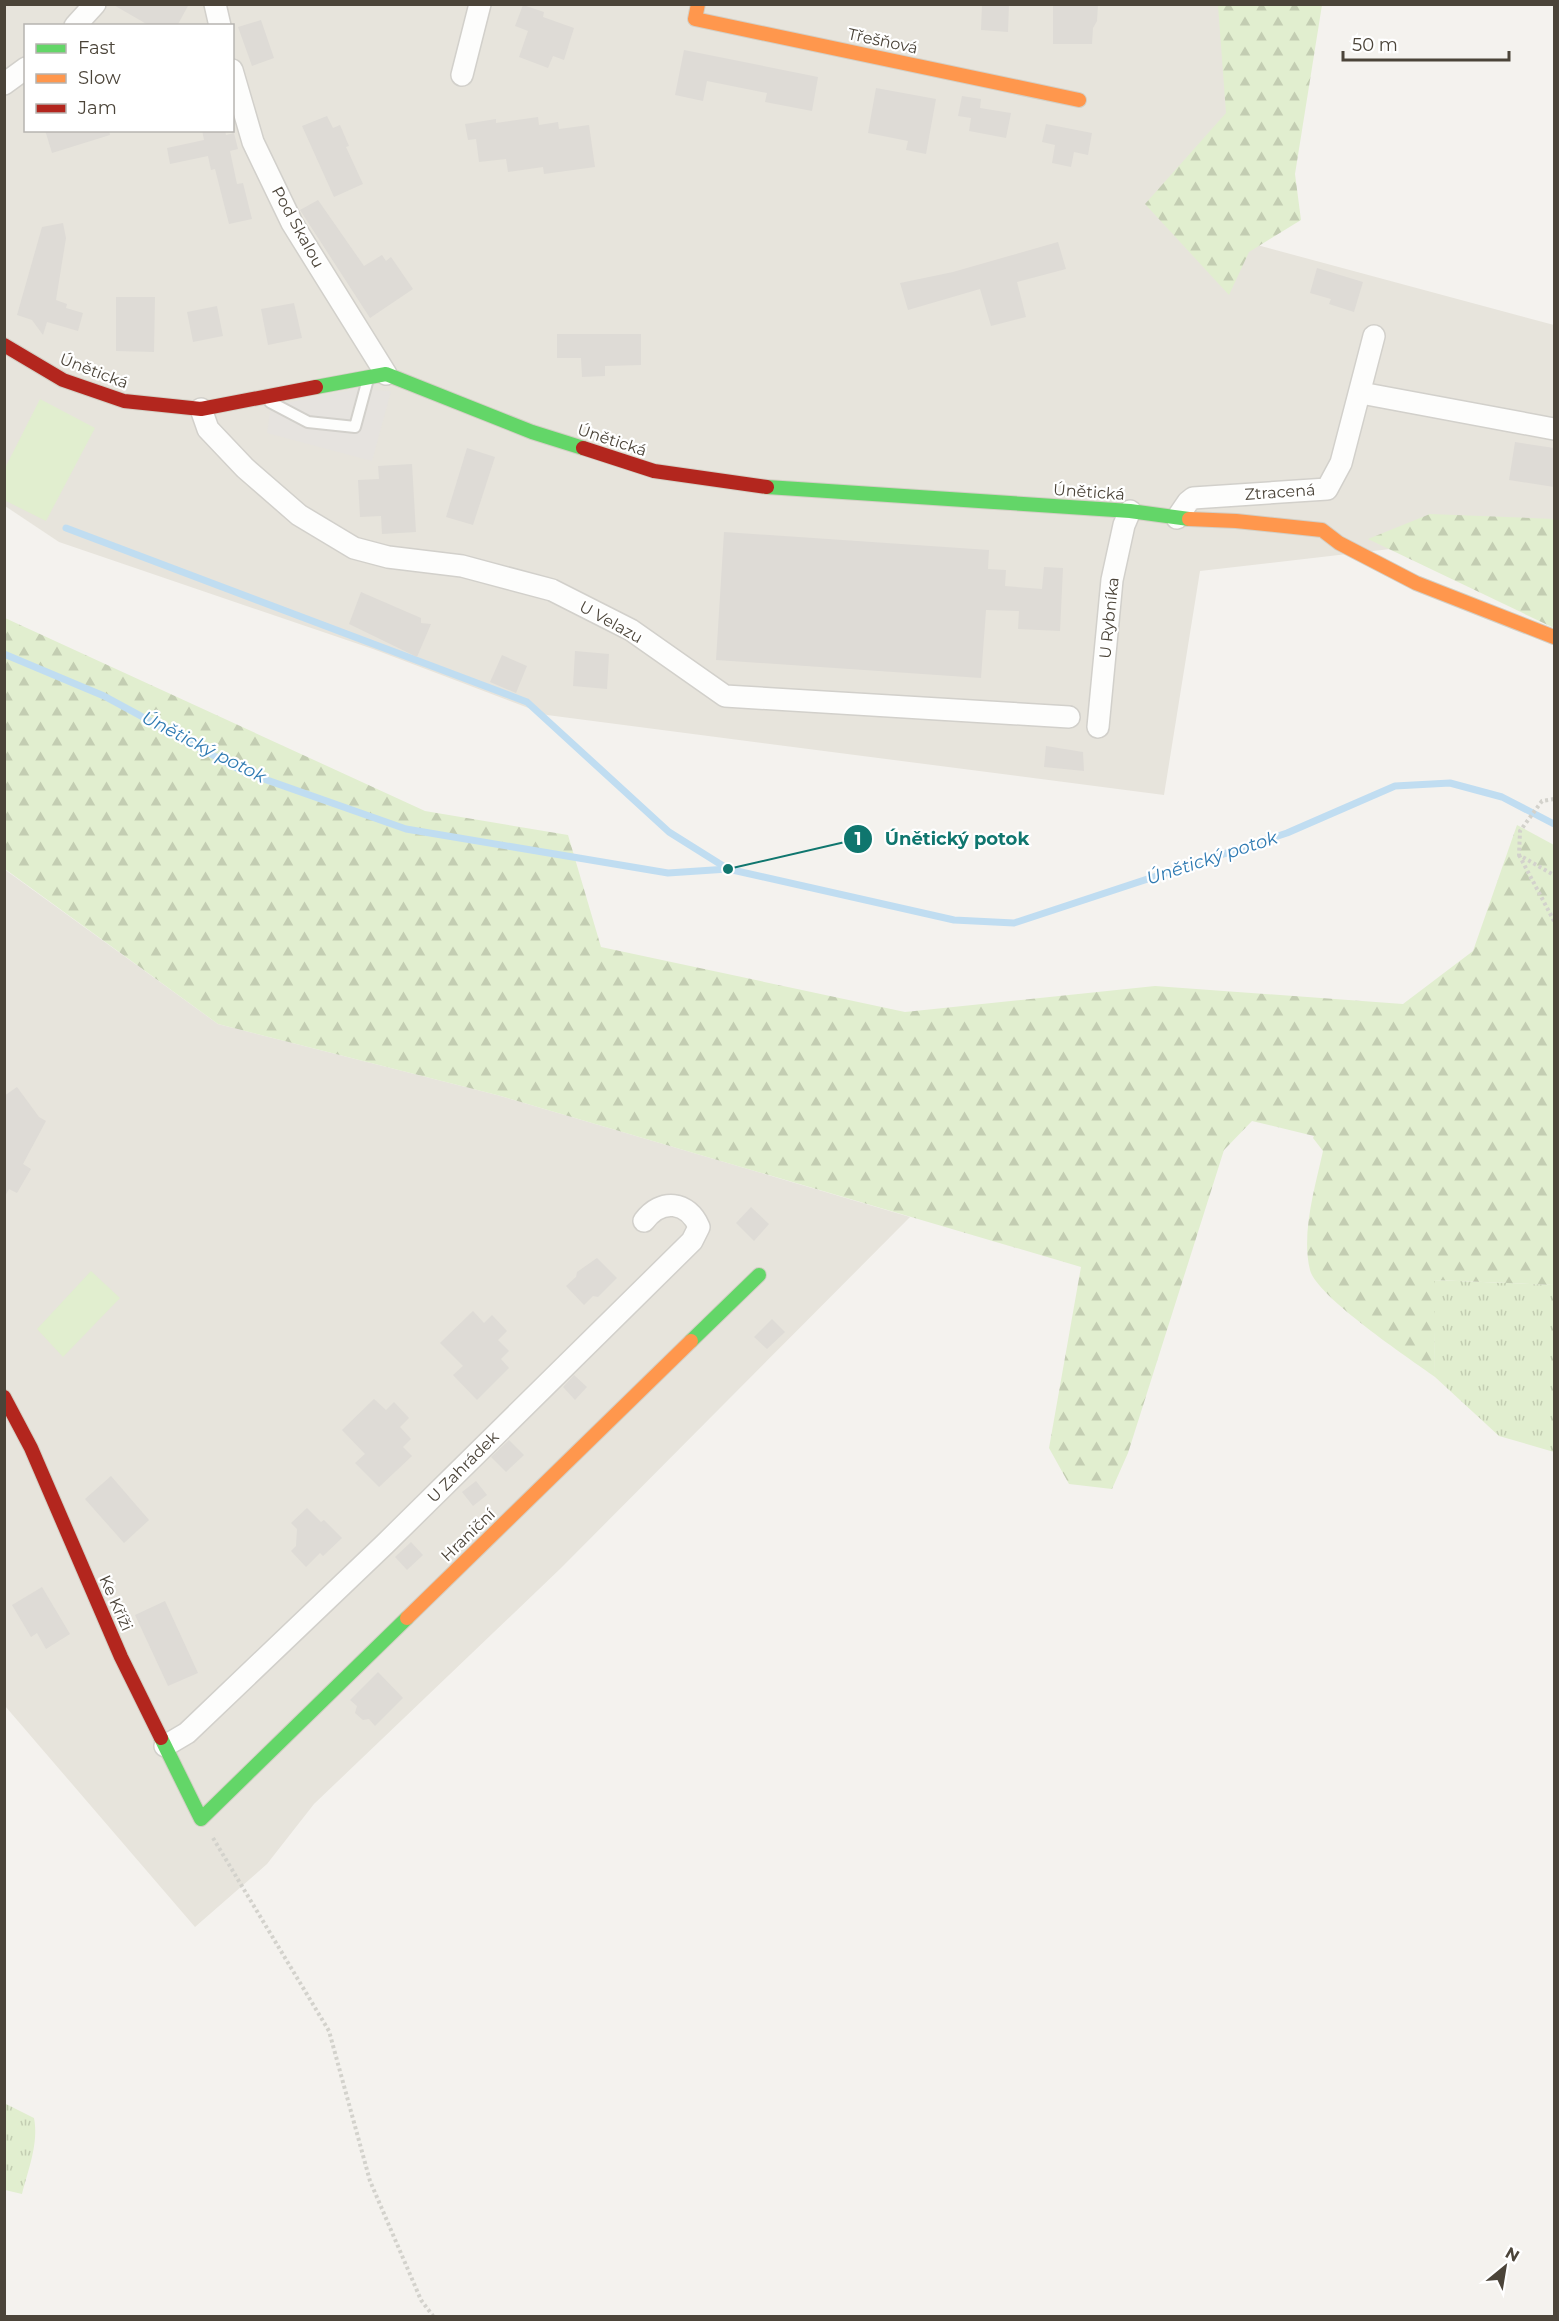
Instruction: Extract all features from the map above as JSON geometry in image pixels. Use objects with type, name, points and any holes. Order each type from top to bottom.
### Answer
[{"type":"street","points":[[77,24],[95,4]]},
{"type":"street","points":[[215,4],[220,24]]},
{"type":"street","points":[[462,75],[480,4]]},
{"type":"street","name":"Třešňová","points":[[698,4],[695,19],[1079,100]]},
{"type":"street","points":[[4,84],[24,69]]},
{"type":"street","name":"Pod Skalou","points":[[234,77],[253,142],[292,223],[377,376]]},
{"type":"street","name":"Ztracená","points":[[1177,518],[1192,498],[1326,489],[1341,463],[1374,336]]},
{"type":"street","name":"Únětická","points":[[4,345],[63,380],[124,401],[201,409],[377,376],[532,432],[654,471],[726,483],[799,491],[1131,511],[1177,518],[1236,521],[1322,530],[1339,543],[1416,583],[1554,637]]},
{"type":"street","points":[[1361,393],[1554,429]]},
{"type":"street","name":"U Velazu","points":[[201,409],[208,429],[245,468],[299,515],[354,548],[388,557],[462,566],[552,591],[631,630],[725,696],[1069,717]]},
{"type":"street","name":"U Rybníka","points":[[1098,727],[1112,580],[1124,525],[1131,511]]},
{"type":"street","name":"U Zahrádek","points":[[165,1746],[188,1733],[377,1552],[692,1240],[699,1227],[694,1216],[681,1207],[664,1205],[652,1210],[644,1221]]},
{"type":"street","name":"Hraniční","points":[[201,1820],[759,1275]]},
{"type":"street","name":"Ke Kříži","points":[[4,1397],[31,1448],[121,1657],[201,1820]]},
{"type":"lane","points":[[262,398],[308,423],[355,427],[377,376]]},
{"type":"path","points":[[1554,799],[1542,801],[1520,831],[1519,855],[1554,921]]},
{"type":"path","points":[[1519,855],[1554,875]]},
{"type":"path","points":[[201,1820],[329,2031],[370,2181],[421,2300],[433,2316]]},
{"type":"shaded area","points":[[4,5],[1293,5],[1205,231],[1554,325],[1554,530],[1200,571],[1164,795],[547,715],[373,649],[59,542],[5,506]]},
{"type":"shaded area","points":[[356,389],[391,391],[372,461],[267,433],[271,406]]},
{"type":"shaded area","points":[[4,869],[218,1024],[497,1095],[910,1217],[561,1568],[314,1804],[267,1864],[195,1927],[5,1706]]},
{"type":"green space","points":[[1218,5],[1322,5],[1295,174],[1301,220],[1249,252],[1229,295],[1145,204],[1226,113]]},
{"type":"green space","points":[[40,399],[95,428],[46,521],[4,500],[5,468]]},
{"type":"green space","points":[[1430,514],[1554,519],[1554,628],[1368,539]]},
{"type":"green space","points":[[5,618],[425,811],[568,835],[601,947],[905,1012],[1155,986],[1403,1004],[1473,951],[1517,825],[1554,845],[1554,1285],[1434,1280],[1435,1377],[1346,1311],[1316,1282],[1310,1270],[1307,1241],[1313,1195],[1323,1151],[1313,1138],[1314,1136],[1252,1121],[1224,1150],[1128,1453],[1112,1489],[1069,1484],[1049,1448],[1081,1267],[497,1095],[218,1024],[5,869]]},
{"type":"green space","points":[[91,1271],[120,1298],[63,1357],[37,1329]]},
{"type":"green space","points":[[1433,1280],[1554,1285],[1554,1452],[1499,1436],[1435,1377]]},
{"type":"green space","points":[[4,2103],[34,2118],[34,2147],[22,2194],[5,2190]]},
{"type":"building","points":[[112,4],[189,4],[178,24],[147,24]]},
{"type":"building","points":[[982,4],[1009,4],[1008,32],[981,30]]},
{"type":"building","points":[[1053,4],[1098,4],[1092,44],[1053,44]]},
{"type":"building","points":[[523,5],[544,12],[543,17],[574,28],[564,60],[553,56],[548,68],[519,57],[528,31],[515,26]]},
{"type":"building","points":[[261,20],[274,58],[252,66],[238,27]]},
{"type":"building","points":[[684,50],[818,77],[812,111],[765,102],[767,93],[707,81],[703,101],[675,95]]},
{"type":"building","points":[[876,88],[936,99],[926,154],[906,150],[908,141],[868,133]]},
{"type":"building","points":[[962,96],[981,99],[980,108],[1011,113],[1006,138],[969,131],[971,118],[958,116]]},
{"type":"building","points":[[327,116],[333,128],[340,125],[349,146],[346,147],[363,184],[334,197],[302,126]]},
{"type":"building","points":[[538,117],[539,125],[558,122],[559,129],[589,125],[595,167],[544,174],[543,167],[508,172],[506,159],[479,162],[476,139],[468,140],[465,124],[496,119],[496,123]]},
{"type":"building","points":[[1046,124],[1092,133],[1088,155],[1074,152],[1071,167],[1052,163],[1055,145],[1042,142]]},
{"type":"building","points":[[46,132],[109,132],[110,135],[52,153]]},
{"type":"building","points":[[202,132],[225,132],[226,135],[234,133],[238,149],[230,151],[237,184],[243,183],[252,219],[229,224],[215,169],[211,170],[208,156],[170,164],[167,148],[204,140]]},
{"type":"building","points":[[318,200],[364,266],[382,255],[386,261],[391,257],[413,289],[370,318],[300,210]]},
{"type":"building","points":[[63,223],[66,238],[56,300],[67,304],[66,308],[83,313],[78,331],[47,322],[43,335],[32,320],[17,315],[42,227]]},
{"type":"building","points":[[1058,242],[1066,269],[1017,282],[1026,317],[991,326],[980,289],[908,310],[900,283],[953,272]]},
{"type":"building","points":[[1317,268],[1363,282],[1354,312],[1329,304],[1331,299],[1310,293]]},
{"type":"building","points":[[116,297],[155,297],[154,352],[116,351]]},
{"type":"building","points":[[294,303],[302,338],[268,345],[261,309]]},
{"type":"building","points":[[217,306],[223,336],[193,342],[187,312]]},
{"type":"building","points":[[557,334],[641,334],[641,365],[605,366],[605,376],[582,377],[581,358],[557,358]]},
{"type":"building","points":[[1515,442],[1554,448],[1554,487],[1509,480]]},
{"type":"building","points":[[467,448],[495,457],[473,525],[446,517]]},
{"type":"building","points":[[412,464],[416,532],[382,534],[381,516],[360,517],[358,480],[379,479],[378,466]]},
{"type":"building","points":[[724,532],[989,550],[988,569],[1006,570],[1005,586],[1042,589],[1044,567],[1063,568],[1060,631],[1018,629],[1019,611],[986,610],[981,678],[716,660]]},
{"type":"building","points":[[361,592],[421,618],[421,623],[431,624],[417,657],[349,624]]},
{"type":"building","points":[[575,651],[609,654],[607,689],[573,686]]},
{"type":"building","points":[[502,655],[527,666],[516,693],[490,682]]},
{"type":"building","points":[[1046,746],[1083,752],[1084,771],[1044,767]]},
{"type":"building","points":[[17,1087],[39,1117],[46,1121],[23,1164],[31,1169],[17,1193],[9,1189],[4,1198],[4,1096]]},
{"type":"building","points":[[751,1207],[769,1224],[754,1241],[736,1223]]},
{"type":"building","points":[[597,1258],[617,1278],[598,1297],[593,1296],[584,1305],[566,1286],[576,1277],[577,1272]]},
{"type":"building","points":[[473,1311],[484,1323],[492,1315],[507,1331],[498,1340],[509,1351],[501,1359],[509,1368],[477,1400],[453,1375],[463,1366],[440,1343]]},
{"type":"building","points":[[772,1319],[785,1332],[767,1349],[754,1337]]},
{"type":"building","points":[[574,1375],[587,1387],[575,1400],[563,1387]]},
{"type":"building","points":[[374,1399],[386,1410],[394,1402],[409,1418],[400,1427],[411,1439],[403,1447],[412,1456],[379,1487],[355,1463],[365,1454],[342,1430]]},
{"type":"building","points":[[509,1440],[524,1455],[506,1472],[491,1457]]},
{"type":"building","points":[[111,1476],[149,1520],[124,1543],[85,1499]]},
{"type":"building","points":[[476,1481],[487,1495],[473,1506],[462,1492]]},
{"type":"building","points":[[307,1508],[321,1522],[324,1520],[342,1538],[323,1556],[320,1553],[306,1567],[291,1551],[296,1546],[297,1529],[291,1523]]},
{"type":"building","points":[[411,1542],[423,1555],[407,1570],[395,1557]]},
{"type":"building","points":[[42,1587],[70,1634],[46,1649],[37,1633],[31,1637],[12,1605]]},
{"type":"building","points":[[165,1601],[198,1673],[168,1686],[135,1615]]},
{"type":"building","points":[[378,1672],[403,1698],[375,1726],[369,1719],[363,1720],[355,1713],[357,1706],[350,1700]]},
{"type":"waterway","points":[[66,528],[527,702],[669,832],[728,869]]},
{"type":"waterway","name":"Únětický potok","points":[[4,654],[104,696],[244,772],[406,829],[668,873],[728,869],[954,920],[1014,923],[1287,833],[1395,786],[1450,783],[1502,797],[1554,824]]},
{"type":"traffic: fast","points":[[316,387],[386,374],[532,432],[583,448]]},
{"type":"traffic: fast","points":[[767,487],[1130,511],[1189,519]]},
{"type":"traffic: fast","points":[[691,1341],[759,1275]]},
{"type":"traffic: fast","points":[[161,1738],[201,1819],[407,1618]]},
{"type":"traffic: slow","points":[[698,4],[695,19],[1079,100]]},
{"type":"traffic: slow","points":[[1189,519],[1236,521],[1322,530],[1339,543],[1416,583],[1554,637]]},
{"type":"traffic: slow","points":[[407,1618],[691,1341]]},
{"type":"traffic: jam","points":[[4,345],[63,380],[124,401],[201,409],[316,387]]},
{"type":"traffic: jam","points":[[583,448],[654,471],[767,487]]},
{"type":"traffic: jam","points":[[4,1397],[31,1448],[121,1657],[161,1738]]},
{"type":"place","name":"Únětický potok","points":[[728,869]]}]
